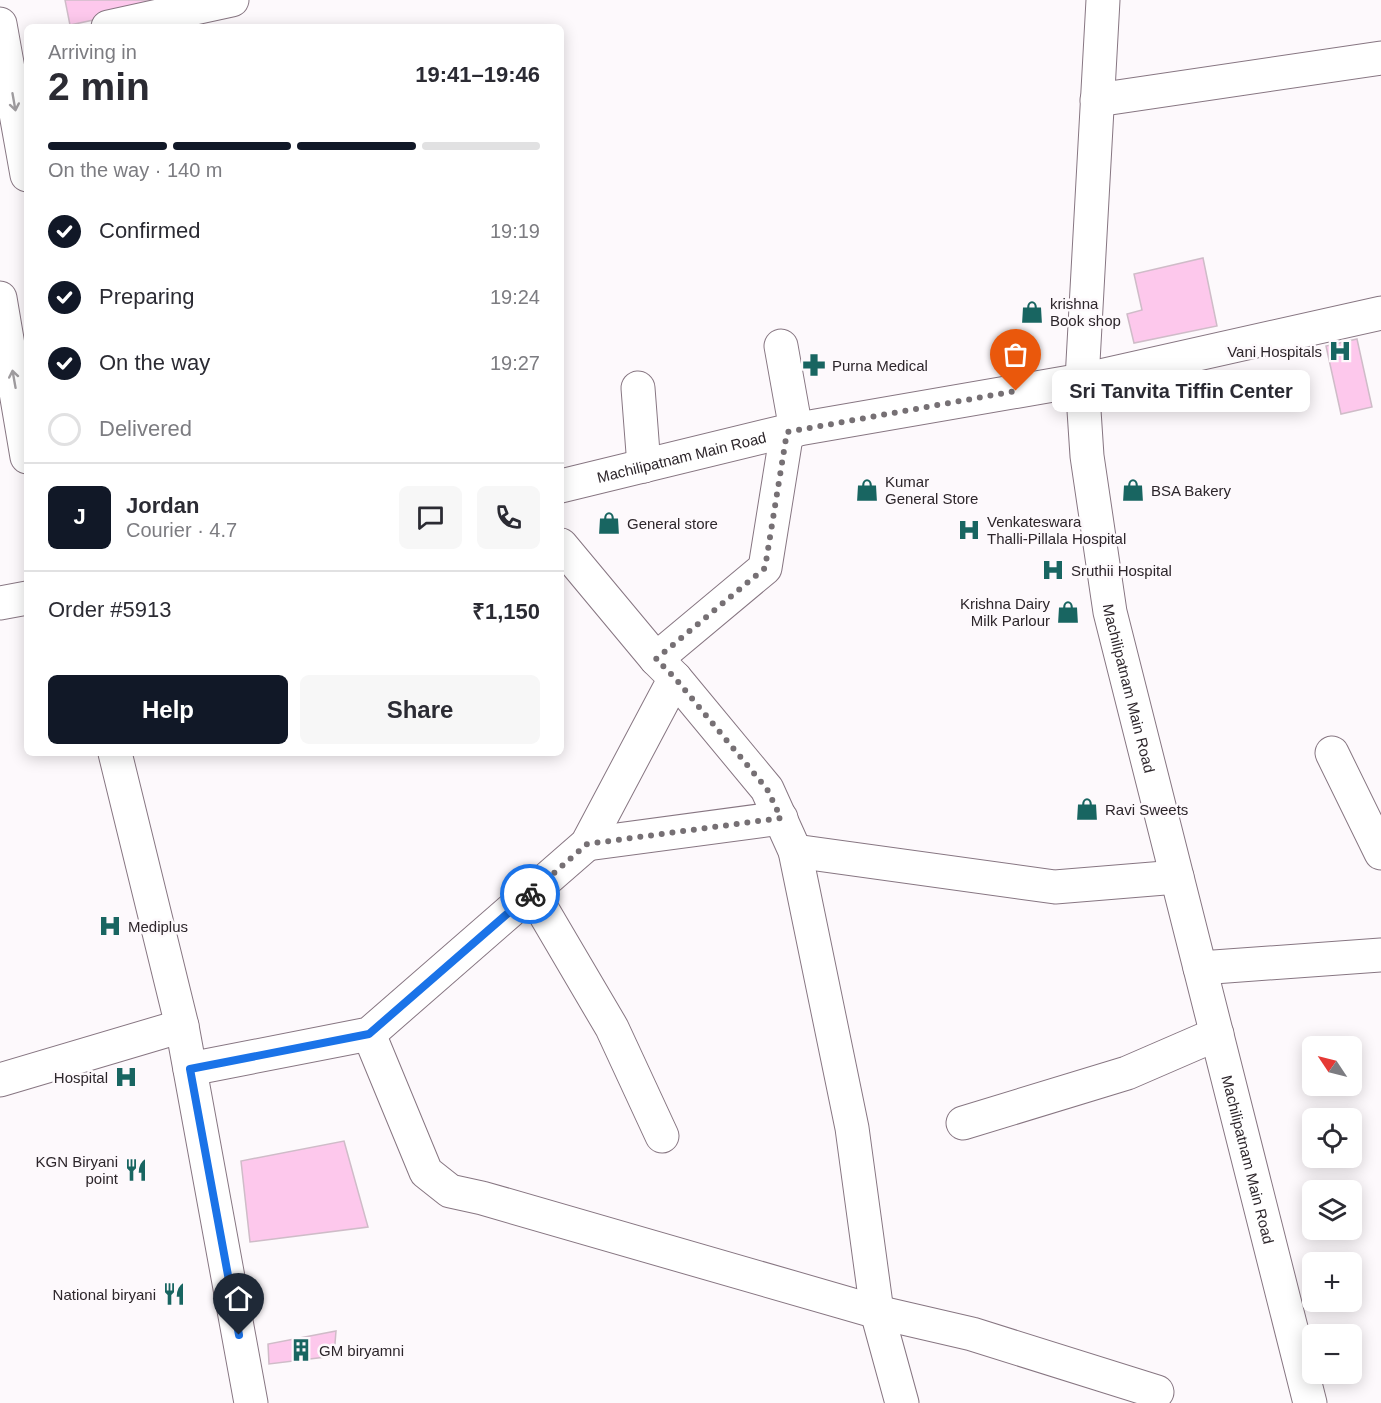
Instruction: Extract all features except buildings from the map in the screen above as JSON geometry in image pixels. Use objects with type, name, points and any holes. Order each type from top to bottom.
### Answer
[{"type":"street","points":[[122,24],[232,0]]},
{"type":"street","points":[[1103,0],[1082,380],[1381,313]]},
{"type":"street","points":[[8,42],[24,154]]},
{"type":"street","points":[[1098,100],[1381,58]]},
{"type":"street","points":[[0,298],[24,440]]},
{"type":"street","points":[[190,1069],[369,1034],[587,844],[665,669],[765,568],[791,431],[781,346]]},
{"type":"street","name":"Machilipatnam Main Road","points":[[564,485],[791,431],[1082,380],[1087,456],[1110,612],[1310,1403]]},
{"type":"street","points":[[638,388],[644,466]]},
{"type":"street","points":[[564,549],[767,789],[795,850],[852,1128],[878,1312],[902,1403]]},
{"type":"street","points":[[0,603],[24,599]]},
{"type":"street","points":[[1332,753],[1381,853]]},
{"type":"street","points":[[116,756],[182,1026],[247,1402]]},
{"type":"street","points":[[587,844],[781,818]]},
{"type":"street","points":[[795,850],[1055,887],[1177,877]]},
{"type":"street","points":[[532,892],[612,1028],[662,1136]]},
{"type":"street","points":[[1200,968],[1381,955]]},
{"type":"street","points":[[0,1080],[182,1026]]},
{"type":"street","points":[[369,1034],[426,1172],[450,1191],[878,1312],[972,1334],[1157,1392]]},
{"type":"street","points":[[963,1123],[1127,1073],[1217,1034]]},
{"type":"way so far","points":[[530,894],[587,844],[781,818],[767,789],[675,678],[656,659],[765,568],[787,432],[1016,391]]},
{"type":"place","name":"krishna Book shop","points":[[1032,312]]},
{"type":"place","name":"Vani Hospitals","points":[[1340,351]]},
{"type":"place","name":"Purna Medical","points":[[814,365]]},
{"type":"place","name":"Sri Tanvita Tiffin Center","points":[[1016,391]]},
{"type":"place","name":"Kumar General Store","points":[[867,490]]},
{"type":"place","name":"BSA Bakery","points":[[1133,490]]},
{"type":"place","name":"General store","points":[[609,523]]},
{"type":"place","name":"Venkateswara Thalli-Pillala Hospital","points":[[969,530]]},
{"type":"place","name":"Sruthii Hospital","points":[[1053,570]]},
{"type":"place","name":"Krishna Dairy Milk Parlour","points":[[1068,612]]},
{"type":"place","name":"Ravi Sweets","points":[[1087,809]]},
{"type":"place","name":"Mediplus","points":[[110,926]]},
{"type":"place","name":"Hospital","points":[[126,1077]]},
{"type":"place","name":"KGN Biryani point","points":[[136,1170]]},
{"type":"place","name":"National biryani","points":[[174,1294]]},
{"type":"place","name":"GM biryamni","points":[[301,1350]]},
{"type":"route","points":[[239,1335],[190,1069],[369,1034],[530,894]]}]
